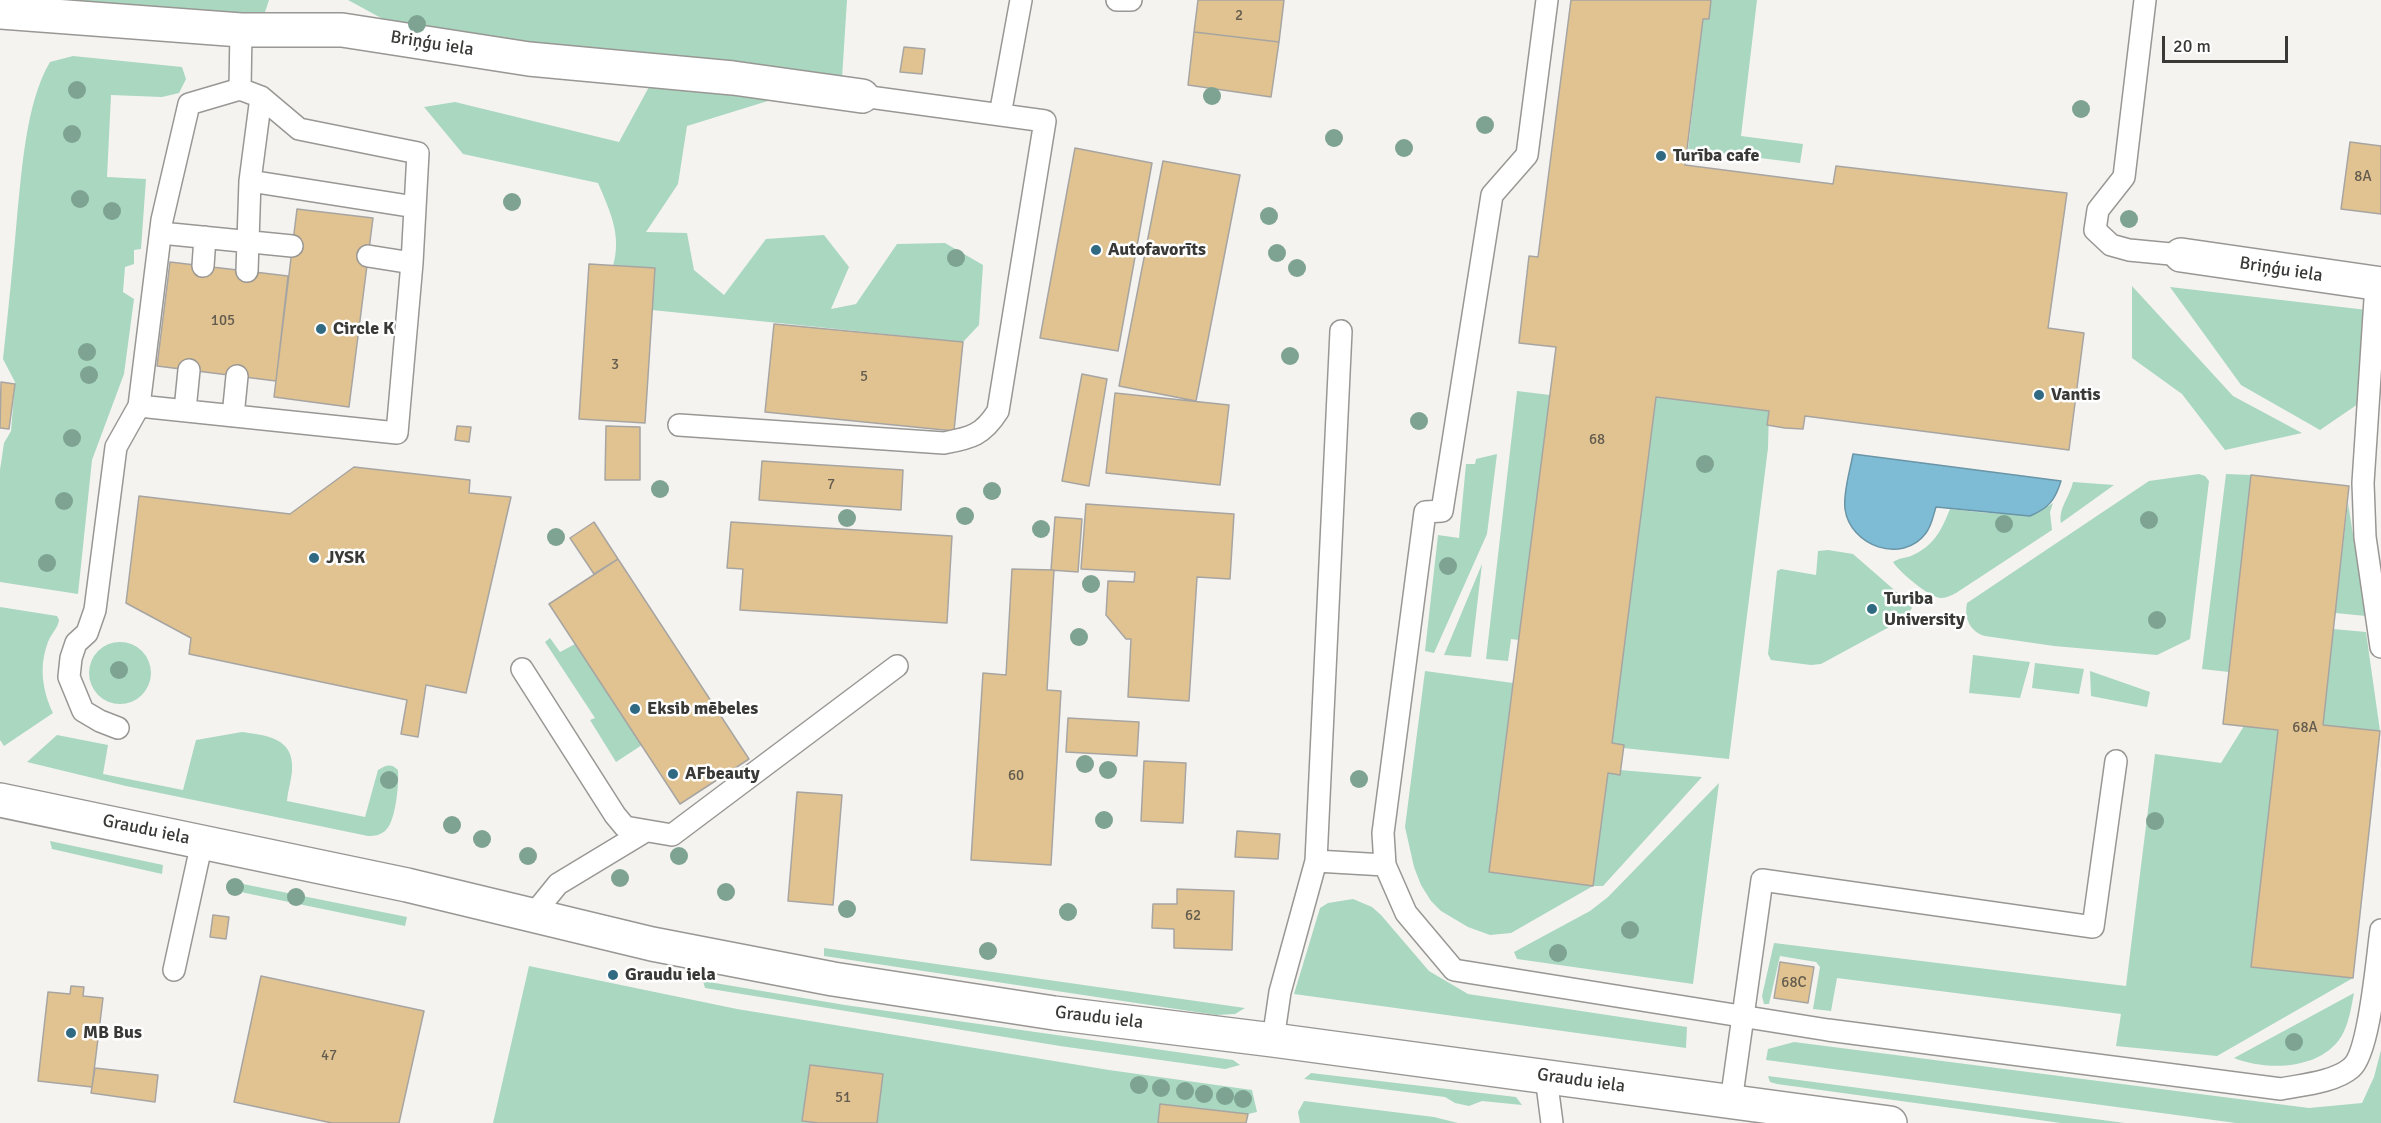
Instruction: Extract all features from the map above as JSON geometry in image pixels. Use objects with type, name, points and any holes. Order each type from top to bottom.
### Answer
[{"type":"main road","name":"Briņģu iela","points":[[0,12],[241,30],[342,30],[529,59],[733,78],[862,96]]},
{"type":"main road","name":"Briņģu iela","points":[[2181,255],[2378,284]]},
{"type":"main road","name":"Graudu iela","points":[[0,800],[406,885],[652,944],[833,979],[1054,1013],[1273,1040],[1890,1123]]},
{"type":"lane","points":[[1000,115],[1021,0]]},
{"type":"lane","points":[[1117,0],[1131,0]]},
{"type":"lane","points":[[1547,0],[1527,155],[1492,195],[1442,512],[1425,512],[1383,833],[1385,865],[1406,913],[1454,970],[1743,1017],[2281,1089],[2326,1080],[2352,1068],[2365,1041],[2381,930]]},
{"type":"lane","points":[[2145,0],[2124,177],[2098,210],[2095,230],[2111,245],[2129,250],[2181,255]]},
{"type":"lane","points":[[240,89],[241,30]]},
{"type":"lane","points":[[118,728],[100,722],[83,711],[69,677],[76,643],[87,633],[95,610],[116,447],[139,406],[160,233],[189,104],[240,89],[261,97],[299,129],[418,153],[412,263],[397,433],[139,406]]},
{"type":"lane","points":[[679,425],[945,443],[969,439],[988,426],[998,411],[1045,121],[862,96]]},
{"type":"lane","points":[[247,271],[250,181],[261,97]]},
{"type":"lane","points":[[250,181],[415,207]]},
{"type":"lane","points":[[160,233],[292,246]]},
{"type":"lane","points":[[202,266],[205,237]]},
{"type":"lane","points":[[368,256],[412,263]]},
{"type":"lane","points":[[2378,284],[2363,483],[2373,538],[2381,647]]},
{"type":"lane","points":[[1273,1040],[1280,992],[1316,861],[1341,332]]},
{"type":"lane","points":[[185,410],[189,370]]},
{"type":"lane","points":[[233,416],[237,376]]},
{"type":"lane","points":[[522,669],[615,815],[625,827],[672,835],[897,666]]},
{"type":"lane","points":[[1731,1102],[1762,880],[2093,927],[2116,760]]},
{"type":"lane","points":[[532,916],[558,884],[644,832]]},
{"type":"lane","points":[[174,970],[202,842]]},
{"type":"lane","points":[[1316,861],[1385,865]]},
{"type":"lane","points":[[1546,1077],[1552,1123]]},
{"type":"green space","points":[[74,0],[269,0],[261,24]]},
{"type":"green space","points":[[348,0],[847,0],[842,78],[687,126],[678,184],[646,232],[687,233],[694,270],[724,295],[766,239],[824,235],[849,267],[831,309],[856,304],[897,244],[945,243],[983,265],[979,325],[963,342],[652,310],[613,266],[615,233],[598,183],[463,154],[424,107],[455,102],[619,142],[662,63],[394,25]]},
{"type":"green space","points":[[1711,0],[1757,0],[1741,136],[1803,144],[1800,163],[1688,149],[1703,19],[1709,19]]},
{"type":"green space","points":[[73,56],[182,67],[186,79],[179,93],[162,97],[111,95],[107,177],[146,179],[141,249],[134,250],[134,264],[125,267],[123,292],[134,299],[124,374],[92,460],[78,594],[0,582],[0,470],[4,443],[11,431],[15,382],[3,359],[23,158],[30,116],[42,78],[50,62]]},
{"type":"green space","points":[[2132,286],[2233,396],[2302,433],[2225,450],[2182,394],[2132,358]]},
{"type":"green space","points":[[2170,287],[2367,310],[2361,402],[2320,430],[2241,385]]},
{"type":"green space","points":[[1517,391],[1550,395],[1519,640],[1511,639],[1508,661],[1486,659]]},
{"type":"green space","points":[[1656,397],[1769,411],[1768,448],[1729,759],[1623,748],[1623,745],[1612,743]]},
{"type":"green space","points":[[1497,454],[1487,534],[1434,653],[1425,651],[1438,535],[1459,538],[1466,464],[1475,464],[1476,459]]},
{"type":"green space","points":[[2199,474],[2205,476],[2209,481],[2190,639],[2157,655],[2054,646],[1985,636],[1975,631],[1969,624],[1966,614],[1967,603],[2149,481]]},
{"type":"green space","points":[[2226,474],[2251,475],[2229,672],[2202,669]]},
{"type":"green space","points":[[2073,482],[2114,485],[2061,523],[2061,513]]},
{"type":"green space","points":[[2053,503],[2050,512],[2052,530],[1947,597],[1942,598],[1930,594],[1908,578],[1893,562],[1926,548],[1940,531],[1950,509],[2003,514],[2031,512]]},
{"type":"green space","points":[[2348,503],[2366,616],[2335,613]]},
{"type":"green space","points":[[1828,550],[1853,554],[1912,608],[1904,619],[1821,664],[1771,660],[1768,654],[1777,571],[1781,569],[1816,575],[1818,551]]},
{"type":"green space","points":[[1482,564],[1471,657],[1444,655]]},
{"type":"green space","points":[[0,607],[57,616],[59,620],[48,642],[43,660],[44,687],[53,713],[4,746],[0,740]]},
{"type":"green space","points":[[2333,629],[2366,632],[2380,731],[2323,725]]},
{"type":"green space","points":[[550,638],[560,652],[575,644],[642,745],[616,762],[590,720],[595,718],[545,642]]},
{"type":"green space","points":[[120,642],[132,644],[142,651],[149,661],[151,673],[149,685],[142,695],[132,702],[120,704],[108,702],[98,695],[91,685],[89,673],[91,661],[98,651],[108,644]]},
{"type":"green space","points":[[1973,655],[2030,662],[2020,698],[1969,693]]},
{"type":"green space","points":[[2035,663],[2084,669],[2079,694],[2032,688]]},
{"type":"green space","points":[[1425,671],[1513,683],[1489,871],[1608,773],[1620,770],[1702,777],[1603,886],[1593,886],[1511,933],[1490,935],[1468,927],[1441,911],[1431,901],[1414,867],[1405,827]]},
{"type":"green space","points":[[2090,671],[2150,692],[2147,707],[2091,696]]},
{"type":"green space","points":[[2244,726],[2278,730],[2252,967],[2353,978],[2217,1056],[2116,1046],[2121,1014],[1837,978],[1831,1011],[1813,1009],[1820,967],[1816,962],[1780,956],[1769,1004],[1764,1004],[1762,996],[1774,943],[2126,986],[2155,754],[2221,763]]},
{"type":"green space","points":[[242,732],[267,736],[287,748],[292,769],[287,801],[365,817],[378,770],[393,766],[398,770],[397,792],[392,818],[386,830],[368,836],[126,786],[27,762],[57,735],[108,745],[103,774],[183,790],[196,740]]},
{"type":"green space","points":[[1719,783],[1693,984],[1517,959],[1514,952],[1590,911],[1608,897]]},
{"type":"green space","points":[[50,841],[163,865],[162,874],[52,849]]},
{"type":"green space","points":[[228,881],[407,917],[405,926],[226,889]]},
{"type":"green space","points":[[1353,899],[1372,907],[1381,915],[1429,971],[1468,994],[1687,1027],[1686,1048],[1294,994],[1320,908],[1328,903]]},
{"type":"green space","points":[[824,948],[1245,1008],[1235,1014],[1216,1015],[824,956]]},
{"type":"green space","points":[[529,966],[737,1009],[1109,1070],[1252,1090],[1257,1112],[1248,1114],[1160,1104],[1158,1123],[877,1123],[883,1074],[810,1065],[802,1120],[819,1123],[493,1123]]},
{"type":"green space","points":[[703,981],[845,1005],[1233,1060],[1240,1065],[1225,1069],[1060,1046],[705,988]]},
{"type":"green space","points":[[2354,993],[2344,1032],[2332,1048],[2320,1056],[2306,1062],[2276,1066],[2261,1065],[2234,1058]]},
{"type":"green space","points":[[1794,1042],[2309,1108],[2362,1103],[2374,1077],[2381,1050],[2381,1123],[2236,1123],[1766,1060],[1768,1049]]},
{"type":"green space","points":[[1311,1073],[1516,1097],[1522,1105],[1482,1101],[1469,1106],[1455,1103],[1445,1097],[1304,1079]]},
{"type":"green space","points":[[1768,1076],[2125,1123],[2061,1123],[1777,1084],[1770,1082]]},
{"type":"green space","points":[[1304,1101],[1434,1117],[1458,1123],[1300,1123],[1298,1112]]},
{"type":"water","points":[[1853,454],[2061,481],[2050,503],[2030,516],[1936,507],[1928,530],[1916,543],[1904,548],[1891,549],[1878,547],[1866,541],[1856,533],[1849,522],[1845,509],[1845,496]]},
{"type":"building","points":[[1198,0],[1284,0],[1279,42],[1194,32]]},
{"type":"building","points":[[1571,0],[1711,0],[1709,19],[1703,19],[1685,165],[1833,184],[1836,166],[2067,193],[2048,328],[2084,333],[2069,450],[1805,416],[1803,429],[1785,428],[1767,425],[1769,411],[1656,397],[1612,743],[1624,745],[1620,775],[1608,773],[1593,886],[1489,872],[1556,347],[1519,343],[1529,256],[1538,257]]},
{"type":"building","points":[[1194,32],[1279,42],[1271,97],[1188,85]]},
{"type":"building","points":[[904,47],[925,49],[922,74],[900,72]]},
{"type":"building","points":[[2350,142],[2381,146],[2381,214],[2341,209]]},
{"type":"building","name":"Autofavorīts","points":[[1075,148],[1152,163],[1118,351],[1040,338]]},
{"type":"building","points":[[1163,161],[1240,175],[1196,401],[1119,386]]},
{"type":"building","name":"Circle K","points":[[297,209],[373,218],[349,407],[274,397]]},
{"type":"building","name":"Circle K","points":[[170,262],[288,276],[276,381],[157,366]]},
{"type":"building","points":[[589,264],[655,268],[645,423],[579,419]]},
{"type":"building","points":[[774,324],[963,342],[954,431],[765,412]]},
{"type":"building","points":[[1082,374],[1107,379],[1089,486],[1062,481]]},
{"type":"building","points":[[1,382],[15,384],[9,429],[0,428]]},
{"type":"building","points":[[1115,393],[1229,405],[1220,485],[1106,473]]},
{"type":"building","points":[[457,426],[471,427],[469,442],[455,440]]},
{"type":"building","points":[[606,426],[640,427],[640,480],[605,480]]},
{"type":"building","points":[[762,461],[903,470],[901,510],[759,500]]},
{"type":"building","name":"JYSK","points":[[354,467],[470,480],[469,493],[511,497],[466,693],[426,685],[418,737],[401,734],[407,700],[189,654],[191,638],[126,603],[139,496],[290,514]]},
{"type":"building","points":[[2251,475],[2349,486],[2323,725],[2380,731],[2353,978],[2251,967],[2278,730],[2223,724]]},
{"type":"building","points":[[1086,504],[1234,514],[1230,579],[1197,577],[1189,701],[1128,697],[1131,639],[1126,639],[1106,615],[1108,581],[1134,582],[1135,572],[1081,569]]},
{"type":"building","points":[[1055,517],[1082,519],[1078,572],[1051,570]]},
{"type":"building","points":[[594,522],[618,559],[594,574],[570,538]]},
{"type":"building","points":[[731,522],[952,536],[947,623],[740,610],[743,569],[727,568]]},
{"type":"building","points":[[618,559],[749,759],[680,804],[549,604]]},
{"type":"building","points":[[1012,569],[1054,570],[1047,690],[1061,691],[1051,865],[971,860],[983,673],[1006,675]]},
{"type":"building","points":[[1068,718],[1139,722],[1137,756],[1066,752]]},
{"type":"building","points":[[1144,761],[1186,763],[1183,823],[1141,821]]},
{"type":"building","points":[[797,792],[842,795],[833,905],[788,901]]},
{"type":"building","points":[[1237,831],[1280,834],[1278,859],[1235,857]]},
{"type":"building","points":[[1177,889],[1234,891],[1232,950],[1174,948],[1174,929],[1152,928],[1153,904],[1177,904]]},
{"type":"building","points":[[213,915],[229,917],[226,939],[210,937]]},
{"type":"building","points":[[1780,962],[1814,967],[1808,1003],[1774,998]]},
{"type":"building","points":[[261,976],[424,1011],[399,1123],[332,1123],[234,1102]]},
{"type":"building","name":"MB Bus","points":[[71,986],[84,987],[83,996],[103,998],[92,1087],[38,1081],[48,992],[70,994]]},
{"type":"building","points":[[810,1065],[883,1074],[877,1123],[802,1121]]},
{"type":"building","points":[[95,1068],[158,1075],[155,1102],[91,1093]]},
{"type":"building","points":[[1160,1104],[1248,1114],[1246,1123],[1158,1123]]},
{"type":"place","name":"Turība cafe","points":[[1661,156]]},
{"type":"place","name":"Autofavorīts","points":[[1096,250]]},
{"type":"place","name":"Circle K","points":[[321,329]]},
{"type":"place","name":"Vantis","points":[[2039,395]]},
{"type":"place","name":"JYSK","points":[[314,558]]},
{"type":"place","name":"Turiba University","points":[[1872,609]]},
{"type":"place","name":"Eksib mēbeles","points":[[635,709]]},
{"type":"place","name":"AFbeauty","points":[[673,774]]},
{"type":"place","name":"Graudu iela","points":[[613,975]]},
{"type":"place","name":"MB Bus","points":[[71,1033]]}]
